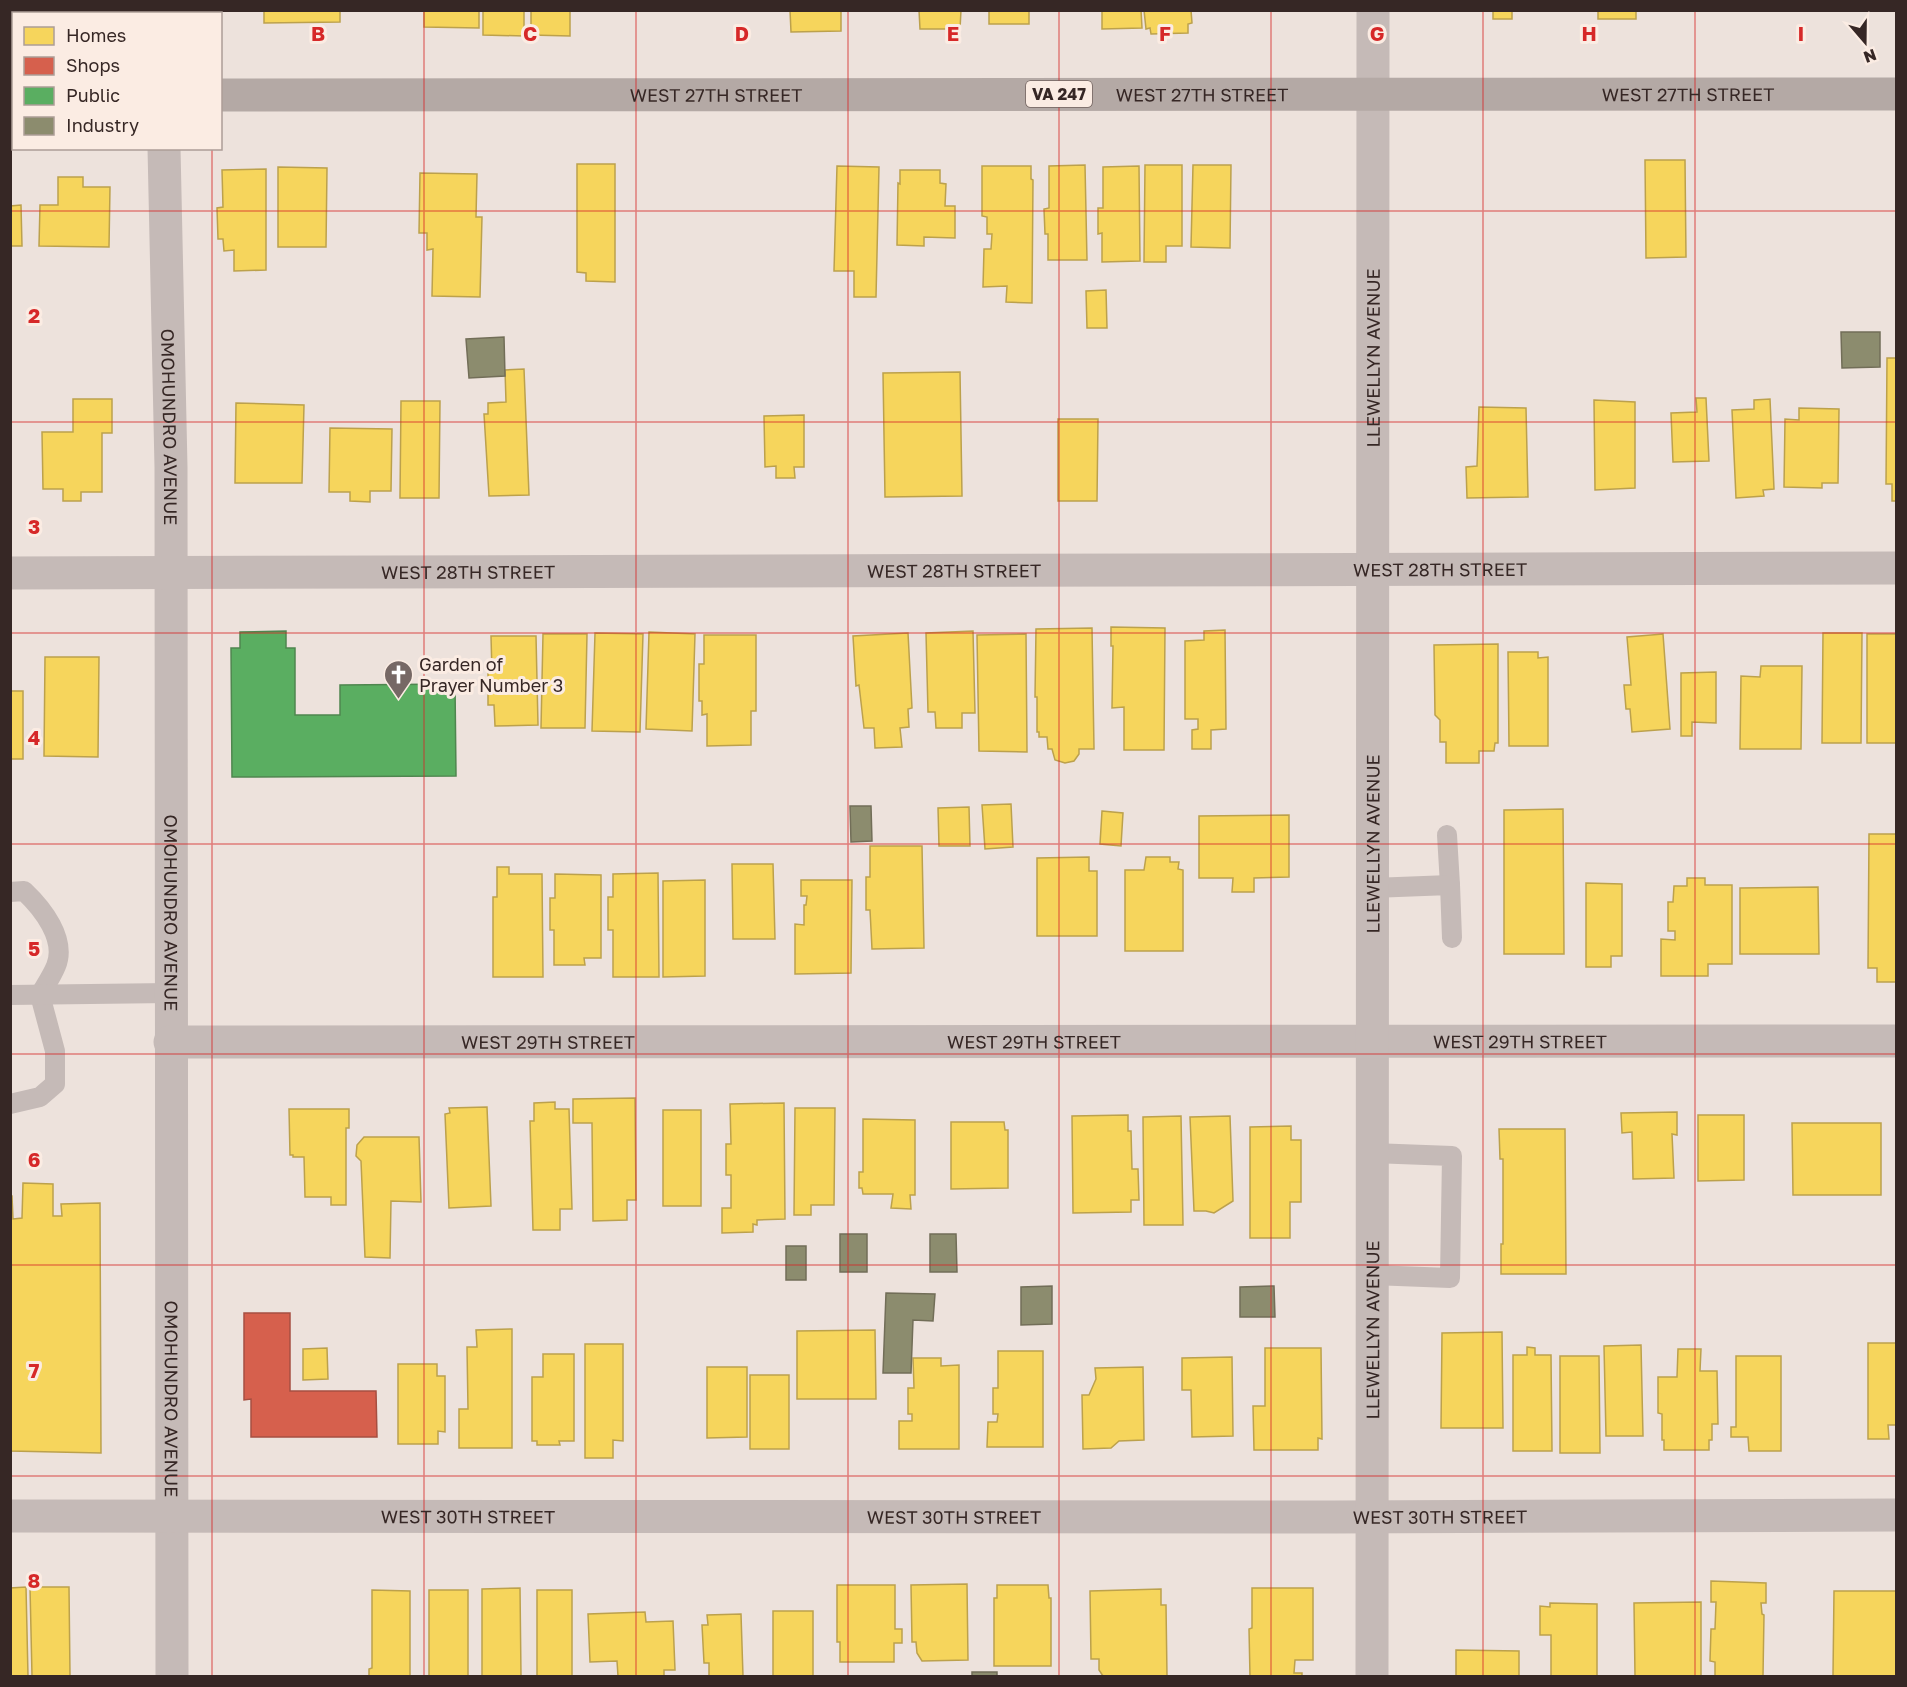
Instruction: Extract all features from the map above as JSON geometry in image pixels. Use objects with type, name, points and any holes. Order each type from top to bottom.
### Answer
[{"type":"main road","name":"WEST 27TH STREET","points":[[222,95],[1896,94]]},
{"type":"street","name":"LLEWELLYN AVENUE","points":[[1372,1677],[1373,10]]},
{"type":"street","name":"OMOHUNDRO AVENUE","points":[[165,150],[171,467],[172,1677]]},
{"type":"street","name":"WEST 28TH STREET","points":[[10,573],[1896,568]]},
{"type":"street","name":"WEST 29TH STREET","points":[[170,1042],[1896,1041]]},
{"type":"street","name":"WEST 30TH STREET","points":[[10,1516],[1896,1515]]},
{"type":"lane","points":[[1448,835],[1452,938]]},
{"type":"lane","points":[[1372,888],[1450,885]]},
{"type":"lane","points":[[10,892],[24,891],[40,907],[51,926],[58,946],[57,964],[40,995],[55,1052],[55,1084],[40,1096],[10,1104]]},
{"type":"lane","points":[[10,995],[170,993]]},
{"type":"lane","points":[[1372,1152],[1452,1156],[1450,1278],[1372,1275]]},
{"type":"building: Homes","points":[[52,10],[117,10],[117,12],[52,12]]},
{"type":"building: Homes","points":[[264,10],[340,10],[340,22],[264,23]]},
{"type":"building: Homes","points":[[424,10],[479,10],[479,28],[424,27]]},
{"type":"building: Homes","points":[[483,10],[524,10],[524,36],[483,35]]},
{"type":"building: Homes","points":[[531,10],[570,10],[570,36],[531,35]]},
{"type":"building: Homes","points":[[790,10],[841,10],[841,31],[791,32]]},
{"type":"building: Homes","points":[[919,10],[961,10],[960,29],[920,29]]},
{"type":"building: Homes","points":[[989,10],[1031,10],[1029,11],[1029,24],[989,24]]},
{"type":"building: Homes","points":[[1102,10],[1141,10],[1142,28],[1102,29]]},
{"type":"building: Homes","points":[[1144,10],[1191,10],[1192,23],[1188,24],[1188,33],[1151,34],[1150,28],[1146,29]]},
{"type":"building: Homes","points":[[1493,10],[1512,10],[1512,19],[1493,19]]},
{"type":"building: Homes","points":[[1598,10],[1636,10],[1636,19],[1598,19]]},
{"type":"building: Homes","points":[[1645,160],[1685,160],[1686,257],[1646,258]]},
{"type":"building: Homes","points":[[577,164],[615,164],[615,282],[586,281],[586,273],[577,272]]},
{"type":"building: Homes","points":[[1085,165],[1087,260],[1048,260],[1048,234],[1045,234],[1044,209],[1049,208],[1049,166]]},
{"type":"building: Homes","points":[[1145,165],[1182,165],[1182,246],[1166,246],[1166,262],[1144,262]]},
{"type":"building: Homes","points":[[1193,165],[1231,165],[1230,248],[1191,247]]},
{"type":"building: Homes","points":[[837,166],[879,167],[876,297],[854,297],[854,271],[834,271]]},
{"type":"building: Homes","points":[[982,166],[1031,166],[1031,179],[1033,180],[1032,303],[1006,302],[1007,286],[983,287],[984,249],[991,249],[992,234],[987,234],[987,217],[982,216]]},
{"type":"building: Homes","points":[[1139,166],[1140,261],[1102,262],[1102,233],[1098,234],[1098,208],[1103,208],[1103,167]]},
{"type":"building: Homes","points":[[278,167],[327,168],[326,247],[278,247]]},
{"type":"building: Homes","points":[[266,169],[266,270],[234,271],[234,250],[224,251],[223,239],[218,239],[217,208],[223,207],[222,170]]},
{"type":"building: Homes","points":[[900,170],[940,170],[940,183],[946,184],[945,206],[955,206],[955,238],[924,237],[924,246],[897,245]]},
{"type":"building: Homes","points":[[420,173],[477,174],[476,217],[482,217],[480,297],[432,296],[433,249],[427,250],[427,233],[419,233]]},
{"type":"building: Homes","points":[[58,177],[83,177],[83,187],[110,187],[109,247],[39,246],[40,205],[58,205]]},
{"type":"building: Homes","points":[[21,205],[22,246],[10,246],[10,206]]},
{"type":"building: Homes","points":[[1106,290],[1107,328],[1087,328],[1086,291]]},
{"type":"building: Homes","points":[[1887,358],[1896,358],[1896,501],[1892,501],[1892,484],[1886,484]]},
{"type":"building: Homes","points":[[524,369],[529,495],[489,496],[484,414],[488,414],[488,403],[506,402],[505,370]]},
{"type":"building: Homes","points":[[960,372],[962,496],[885,497],[883,373]]},
{"type":"building: Homes","points":[[1696,398],[1706,398],[1709,461],[1673,462],[1671,413],[1697,412]]},
{"type":"building: Homes","points":[[73,399],[112,399],[112,433],[102,433],[102,492],[81,492],[81,501],[63,501],[63,489],[43,489],[42,432],[73,432]]},
{"type":"building: Homes","points":[[1770,399],[1774,489],[1763,490],[1764,496],[1736,498],[1732,410],[1754,409],[1754,400]]},
{"type":"building: Homes","points":[[1594,400],[1635,402],[1635,488],[1595,490]]},
{"type":"building: Homes","points":[[401,401],[440,401],[439,498],[400,498]]},
{"type":"building: Homes","points":[[236,403],[304,405],[302,483],[235,483]]},
{"type":"building: Homes","points":[[1479,407],[1526,408],[1528,497],[1467,498],[1466,467],[1477,466]]},
{"type":"building: Homes","points":[[1799,408],[1839,409],[1838,483],[1822,483],[1822,488],[1784,487],[1785,419],[1799,420]]},
{"type":"building: Homes","points":[[804,415],[804,467],[794,467],[795,478],[776,478],[776,466],[765,467],[764,416]]},
{"type":"building: Homes","points":[[1058,419],[1098,419],[1097,501],[1058,501]]},
{"type":"building: Homes","points":[[330,428],[392,429],[391,491],[370,491],[370,502],[350,501],[350,492],[329,492]]},
{"type":"building: Homes","points":[[1111,627],[1165,628],[1164,750],[1124,750],[1124,707],[1112,708]]},
{"type":"building: Homes","points":[[1092,628],[1094,749],[1079,749],[1079,754],[1074,761],[1065,763],[1055,760],[1052,749],[1048,749],[1047,737],[1039,737],[1039,732],[1037,732],[1036,629]]},
{"type":"building: Homes","points":[[1225,630],[1226,729],[1211,730],[1211,749],[1192,749],[1192,730],[1198,729],[1198,719],[1185,719],[1185,641],[1204,640],[1204,631]]},
{"type":"building: Homes","points":[[973,631],[975,713],[962,713],[962,728],[936,728],[935,712],[928,712],[926,633]]},
{"type":"building: Homes","points":[[649,632],[695,634],[692,731],[646,729]]},
{"type":"building: Homes","points":[[595,633],[643,634],[640,732],[592,731]]},
{"type":"building: Homes","points":[[908,633],[912,708],[908,709],[909,727],[900,728],[902,747],[875,748],[874,728],[864,728],[859,685],[856,686],[853,636]]},
{"type":"building: Homes","points":[[1823,633],[1862,633],[1861,743],[1822,743]]},
{"type":"building: Homes","points":[[543,634],[587,634],[585,728],[541,728]]},
{"type":"building: Homes","points":[[1026,634],[1027,752],[979,751],[977,635]]},
{"type":"building: Homes","points":[[1663,634],[1670,729],[1632,732],[1630,709],[1626,709],[1624,685],[1631,685],[1627,637]]},
{"type":"building: Homes","points":[[1867,634],[1896,634],[1896,743],[1867,743]]},
{"type":"building: Homes","points":[[704,635],[756,635],[756,711],[751,711],[751,745],[707,746],[707,714],[702,715],[702,701],[699,701],[699,664],[704,664]]},
{"type":"building: Homes","points":[[491,636],[536,636],[538,725],[495,726],[494,705],[488,705],[488,673],[492,673]]},
{"type":"building: Homes","points":[[1498,644],[1498,743],[1495,743],[1494,751],[1479,751],[1479,763],[1446,763],[1446,742],[1440,742],[1440,720],[1435,715],[1434,645]]},
{"type":"building: Homes","points":[[1508,652],[1538,652],[1538,658],[1548,657],[1548,746],[1509,746]]},
{"type":"building: Homes","points":[[45,657],[99,657],[98,757],[44,756]]},
{"type":"building: Homes","points":[[1761,666],[1802,666],[1801,749],[1740,749],[1741,676],[1760,677]]},
{"type":"building: Homes","points":[[1716,672],[1716,723],[1692,722],[1692,736],[1681,736],[1681,673]]},
{"type":"building: Homes","points":[[10,691],[23,691],[23,759],[10,759]]},
{"type":"building: Homes","points":[[1011,804],[1013,847],[985,849],[982,805]]},
{"type":"building: Homes","points":[[969,807],[970,846],[939,846],[938,808]]},
{"type":"building: Homes","points":[[1563,809],[1564,954],[1504,954],[1504,810]]},
{"type":"building: Homes","points":[[1102,811],[1123,813],[1121,846],[1100,844]]},
{"type":"building: Homes","points":[[1289,815],[1289,877],[1254,878],[1254,892],[1232,892],[1233,878],[1199,878],[1199,816]]},
{"type":"building: Homes","points":[[1869,834],[1896,834],[1896,982],[1877,982],[1877,968],[1868,968]]},
{"type":"building: Homes","points":[[870,846],[922,846],[924,948],[872,949],[870,910],[866,910],[866,877],[870,877]]},
{"type":"building: Homes","points":[[1089,857],[1089,871],[1097,871],[1097,936],[1037,936],[1037,858]]},
{"type":"building: Homes","points":[[1146,857],[1170,857],[1170,862],[1179,862],[1178,869],[1183,870],[1183,951],[1125,951],[1125,870],[1144,870]]},
{"type":"building: Homes","points":[[732,864],[773,864],[775,939],[733,939]]},
{"type":"building: Homes","points":[[497,867],[509,867],[509,874],[542,874],[543,977],[493,977],[493,897],[497,897]]},
{"type":"building: Homes","points":[[658,873],[659,977],[613,977],[613,930],[608,930],[608,897],[613,897],[613,874]]},
{"type":"building: Homes","points":[[555,874],[601,875],[601,958],[584,958],[585,965],[554,965],[554,930],[550,930],[550,898],[555,898]]},
{"type":"building: Homes","points":[[1687,878],[1705,878],[1705,885],[1732,885],[1732,964],[1708,964],[1708,976],[1661,976],[1661,939],[1675,940],[1675,931],[1668,931],[1668,902],[1673,902],[1674,886],[1687,886]]},
{"type":"building: Homes","points":[[705,880],[705,976],[663,977],[663,881]]},
{"type":"building: Homes","points":[[801,880],[852,880],[851,973],[795,974],[795,924],[804,925],[804,905],[806,905],[807,896],[801,896]]},
{"type":"building: Homes","points":[[1586,883],[1622,884],[1622,956],[1611,956],[1611,967],[1586,967]]},
{"type":"building: Homes","points":[[1818,887],[1819,954],[1740,954],[1740,888]]},
{"type":"building: Homes","points":[[635,1098],[636,1200],[627,1200],[627,1220],[593,1221],[592,1123],[573,1123],[573,1099]]},
{"type":"building: Homes","points":[[555,1102],[555,1109],[569,1109],[572,1209],[560,1209],[560,1230],[533,1230],[530,1121],[534,1121],[534,1103]]},
{"type":"building: Homes","points":[[784,1103],[785,1219],[757,1220],[757,1225],[753,1224],[753,1232],[722,1233],[722,1208],[731,1208],[731,1175],[726,1175],[726,1144],[731,1144],[730,1104]]},
{"type":"building: Homes","points":[[487,1107],[491,1206],[449,1208],[445,1114],[450,1113],[449,1108]]},
{"type":"building: Homes","points":[[795,1108],[835,1108],[834,1205],[811,1205],[811,1215],[794,1215]]},
{"type":"building: Homes","points":[[289,1109],[349,1109],[349,1128],[346,1128],[346,1205],[331,1205],[331,1197],[305,1197],[304,1157],[290,1155]]},
{"type":"building: Homes","points":[[663,1110],[701,1110],[701,1206],[663,1206]]},
{"type":"building: Homes","points":[[1677,1112],[1677,1135],[1672,1134],[1674,1178],[1633,1179],[1632,1132],[1622,1133],[1621,1113]]},
{"type":"building: Homes","points":[[1128,1115],[1128,1131],[1131,1131],[1132,1169],[1138,1169],[1139,1200],[1131,1200],[1131,1212],[1073,1213],[1072,1116]]},
{"type":"building: Homes","points":[[1698,1115],[1744,1115],[1744,1180],[1698,1181]]},
{"type":"building: Homes","points":[[1181,1116],[1183,1225],[1144,1225],[1143,1117]]},
{"type":"building: Homes","points":[[1230,1116],[1233,1201],[1214,1213],[1194,1211],[1190,1117]]},
{"type":"building: Homes","points":[[863,1119],[915,1120],[915,1195],[910,1195],[911,1209],[891,1208],[893,1194],[863,1194],[862,1188],[859,1188],[859,1172],[863,1172]]},
{"type":"building: Homes","points":[[951,1122],[1004,1122],[1005,1130],[1008,1130],[1008,1188],[951,1189]]},
{"type":"building: Homes","points":[[1792,1123],[1881,1123],[1881,1195],[1793,1195]]},
{"type":"building: Homes","points":[[1291,1126],[1291,1140],[1301,1140],[1301,1202],[1290,1202],[1290,1238],[1250,1238],[1250,1127]]},
{"type":"building: Homes","points":[[1499,1129],[1565,1129],[1566,1274],[1501,1274],[1503,1159],[1500,1159]]},
{"type":"building: Homes","points":[[364,1137],[419,1137],[421,1202],[391,1201],[390,1258],[365,1257],[361,1161],[356,1156],[357,1145]]},
{"type":"building: Homes","points":[[23,1183],[53,1184],[53,1216],[62,1216],[61,1204],[100,1203],[101,1453],[10,1451],[10,1196],[12,1196],[13,1219],[22,1218]]},
{"type":"building: Homes","points":[[512,1329],[512,1448],[459,1448],[459,1409],[468,1409],[467,1347],[477,1347],[476,1330]]},
{"type":"building: Homes","points":[[875,1330],[876,1399],[797,1399],[797,1331]]},
{"type":"building: Homes","points":[[1502,1332],[1503,1428],[1441,1428],[1442,1333]]},
{"type":"building: Homes","points":[[1868,1343],[1896,1343],[1896,1425],[1888,1425],[1889,1439],[1868,1439]]},
{"type":"building: Homes","points":[[585,1344],[623,1344],[623,1441],[613,1440],[613,1458],[585,1458]]},
{"type":"building: Homes","points":[[1641,1345],[1643,1436],[1606,1436],[1604,1346]]},
{"type":"building: Homes","points":[[1527,1347],[1535,1348],[1535,1355],[1551,1355],[1552,1451],[1513,1451],[1513,1355],[1527,1355]]},
{"type":"building: Homes","points":[[327,1348],[328,1379],[303,1380],[303,1349]]},
{"type":"building: Homes","points":[[1265,1348],[1321,1348],[1322,1439],[1318,1438],[1318,1450],[1254,1450],[1253,1406],[1265,1406]]},
{"type":"building: Homes","points":[[1678,1349],[1701,1349],[1700,1371],[1717,1371],[1718,1424],[1712,1424],[1712,1440],[1709,1440],[1709,1450],[1664,1450],[1662,1414],[1658,1413],[1658,1377],[1677,1377]]},
{"type":"building: Homes","points":[[998,1351],[1043,1351],[1043,1447],[987,1447],[988,1422],[997,1422],[998,1414],[993,1414],[993,1388],[998,1388]]},
{"type":"building: Homes","points":[[543,1354],[574,1354],[574,1441],[559,1441],[560,1445],[537,1445],[537,1441],[532,1441],[532,1377],[543,1377]]},
{"type":"building: Homes","points":[[1560,1356],[1599,1356],[1600,1453],[1560,1453]]},
{"type":"building: Homes","points":[[1736,1356],[1781,1356],[1781,1451],[1749,1451],[1748,1437],[1731,1437],[1731,1427],[1736,1427]]},
{"type":"building: Homes","points":[[1232,1357],[1233,1436],[1192,1437],[1191,1390],[1182,1390],[1182,1358]]},
{"type":"building: Homes","points":[[913,1358],[941,1358],[941,1366],[959,1365],[959,1449],[899,1449],[899,1421],[912,1421],[912,1414],[908,1414],[908,1388],[914,1388]]},
{"type":"building: Homes","points":[[398,1364],[437,1364],[437,1376],[445,1376],[445,1432],[438,1431],[438,1444],[398,1444]]},
{"type":"building: Homes","points":[[707,1367],[747,1367],[747,1437],[707,1438]]},
{"type":"building: Homes","points":[[1143,1367],[1144,1440],[1119,1441],[1111,1448],[1083,1449],[1082,1395],[1089,1395],[1096,1379],[1095,1368]]},
{"type":"building: Homes","points":[[750,1375],[789,1375],[789,1449],[750,1449]]},
{"type":"building: Homes","points":[[1711,1581],[1766,1583],[1766,1603],[1761,1603],[1764,1615],[1763,1676],[1715,1676],[1715,1662],[1710,1661],[1711,1629],[1715,1629],[1716,1602],[1711,1602]]},
{"type":"building: Homes","points":[[967,1584],[968,1660],[922,1661],[917,1653],[916,1642],[912,1642],[911,1585]]},
{"type":"building: Homes","points":[[837,1585],[895,1585],[895,1629],[902,1629],[902,1643],[894,1643],[894,1662],[840,1662],[840,1642],[837,1642]]},
{"type":"building: Homes","points":[[997,1585],[1048,1585],[1049,1598],[1051,1598],[1051,1666],[994,1666],[994,1598],[997,1598]]},
{"type":"building: Homes","points":[[26,1587],[28,1676],[10,1676],[10,1588]]},
{"type":"building: Homes","points":[[30,1587],[69,1587],[70,1676],[32,1676]]},
{"type":"building: Homes","points":[[520,1588],[521,1676],[482,1676],[482,1589]]},
{"type":"building: Homes","points":[[1252,1588],[1313,1588],[1313,1660],[1295,1660],[1294,1673],[1302,1673],[1302,1676],[1250,1676],[1249,1629],[1252,1628]]},
{"type":"building: Homes","points":[[1161,1589],[1161,1605],[1166,1605],[1167,1676],[1103,1676],[1099,1670],[1099,1659],[1091,1659],[1090,1591]]},
{"type":"building: Homes","points":[[372,1590],[410,1591],[410,1676],[369,1676],[369,1669],[372,1668]]},
{"type":"building: Homes","points":[[429,1590],[468,1590],[468,1676],[429,1676]]},
{"type":"building: Homes","points":[[537,1590],[572,1590],[572,1676],[537,1676]]},
{"type":"building: Homes","points":[[1834,1591],[1896,1591],[1896,1676],[1833,1676]]},
{"type":"building: Homes","points":[[1701,1602],[1701,1676],[1635,1676],[1634,1603]]},
{"type":"building: Homes","points":[[1550,1603],[1597,1604],[1597,1676],[1551,1676],[1551,1635],[1540,1635],[1540,1606],[1550,1607]]},
{"type":"building: Homes","points":[[773,1611],[813,1611],[813,1676],[773,1676]]},
{"type":"building: Homes","points":[[645,1612],[646,1622],[673,1621],[675,1670],[664,1670],[664,1676],[618,1676],[617,1661],[590,1662],[588,1614]]},
{"type":"building: Homes","points":[[741,1614],[743,1676],[709,1676],[709,1663],[704,1663],[702,1625],[708,1625],[707,1615]]},
{"type":"building: Homes","points":[[1456,1650],[1519,1651],[1519,1676],[1456,1676]]},
{"type":"building: Shops","points":[[244,1313],[290,1313],[290,1391],[376,1391],[377,1437],[251,1437],[251,1399],[244,1400]]},
{"type":"building: Public","name":"Garden of Prayer Number 3","points":[[286,631],[286,648],[295,648],[295,715],[340,715],[340,685],[455,684],[456,776],[232,777],[231,648],[240,648],[240,632]]},
{"type":"building: Industry","points":[[1841,332],[1880,332],[1880,367],[1842,368]]},
{"type":"building: Industry","points":[[504,337],[505,376],[469,378],[466,339]]},
{"type":"building: Industry","points":[[850,806],[871,806],[872,841],[851,842]]},
{"type":"building: Industry","points":[[840,1234],[867,1234],[867,1272],[840,1272]]},
{"type":"building: Industry","points":[[930,1234],[956,1234],[957,1272],[930,1272]]},
{"type":"building: Industry","points":[[786,1246],[806,1246],[806,1280],[786,1280]]},
{"type":"building: Industry","points":[[1052,1286],[1052,1324],[1021,1325],[1021,1287]]},
{"type":"building: Industry","points":[[1274,1286],[1275,1317],[1240,1317],[1240,1287]]},
{"type":"building: Industry","points":[[886,1293],[935,1294],[933,1321],[913,1320],[911,1373],[883,1373]]},
{"type":"building: Industry","points":[[972,1672],[997,1672],[997,1676],[972,1676]]},
{"type":"place","name":"Garden of Prayer Number 3","points":[[398,700]]}]
